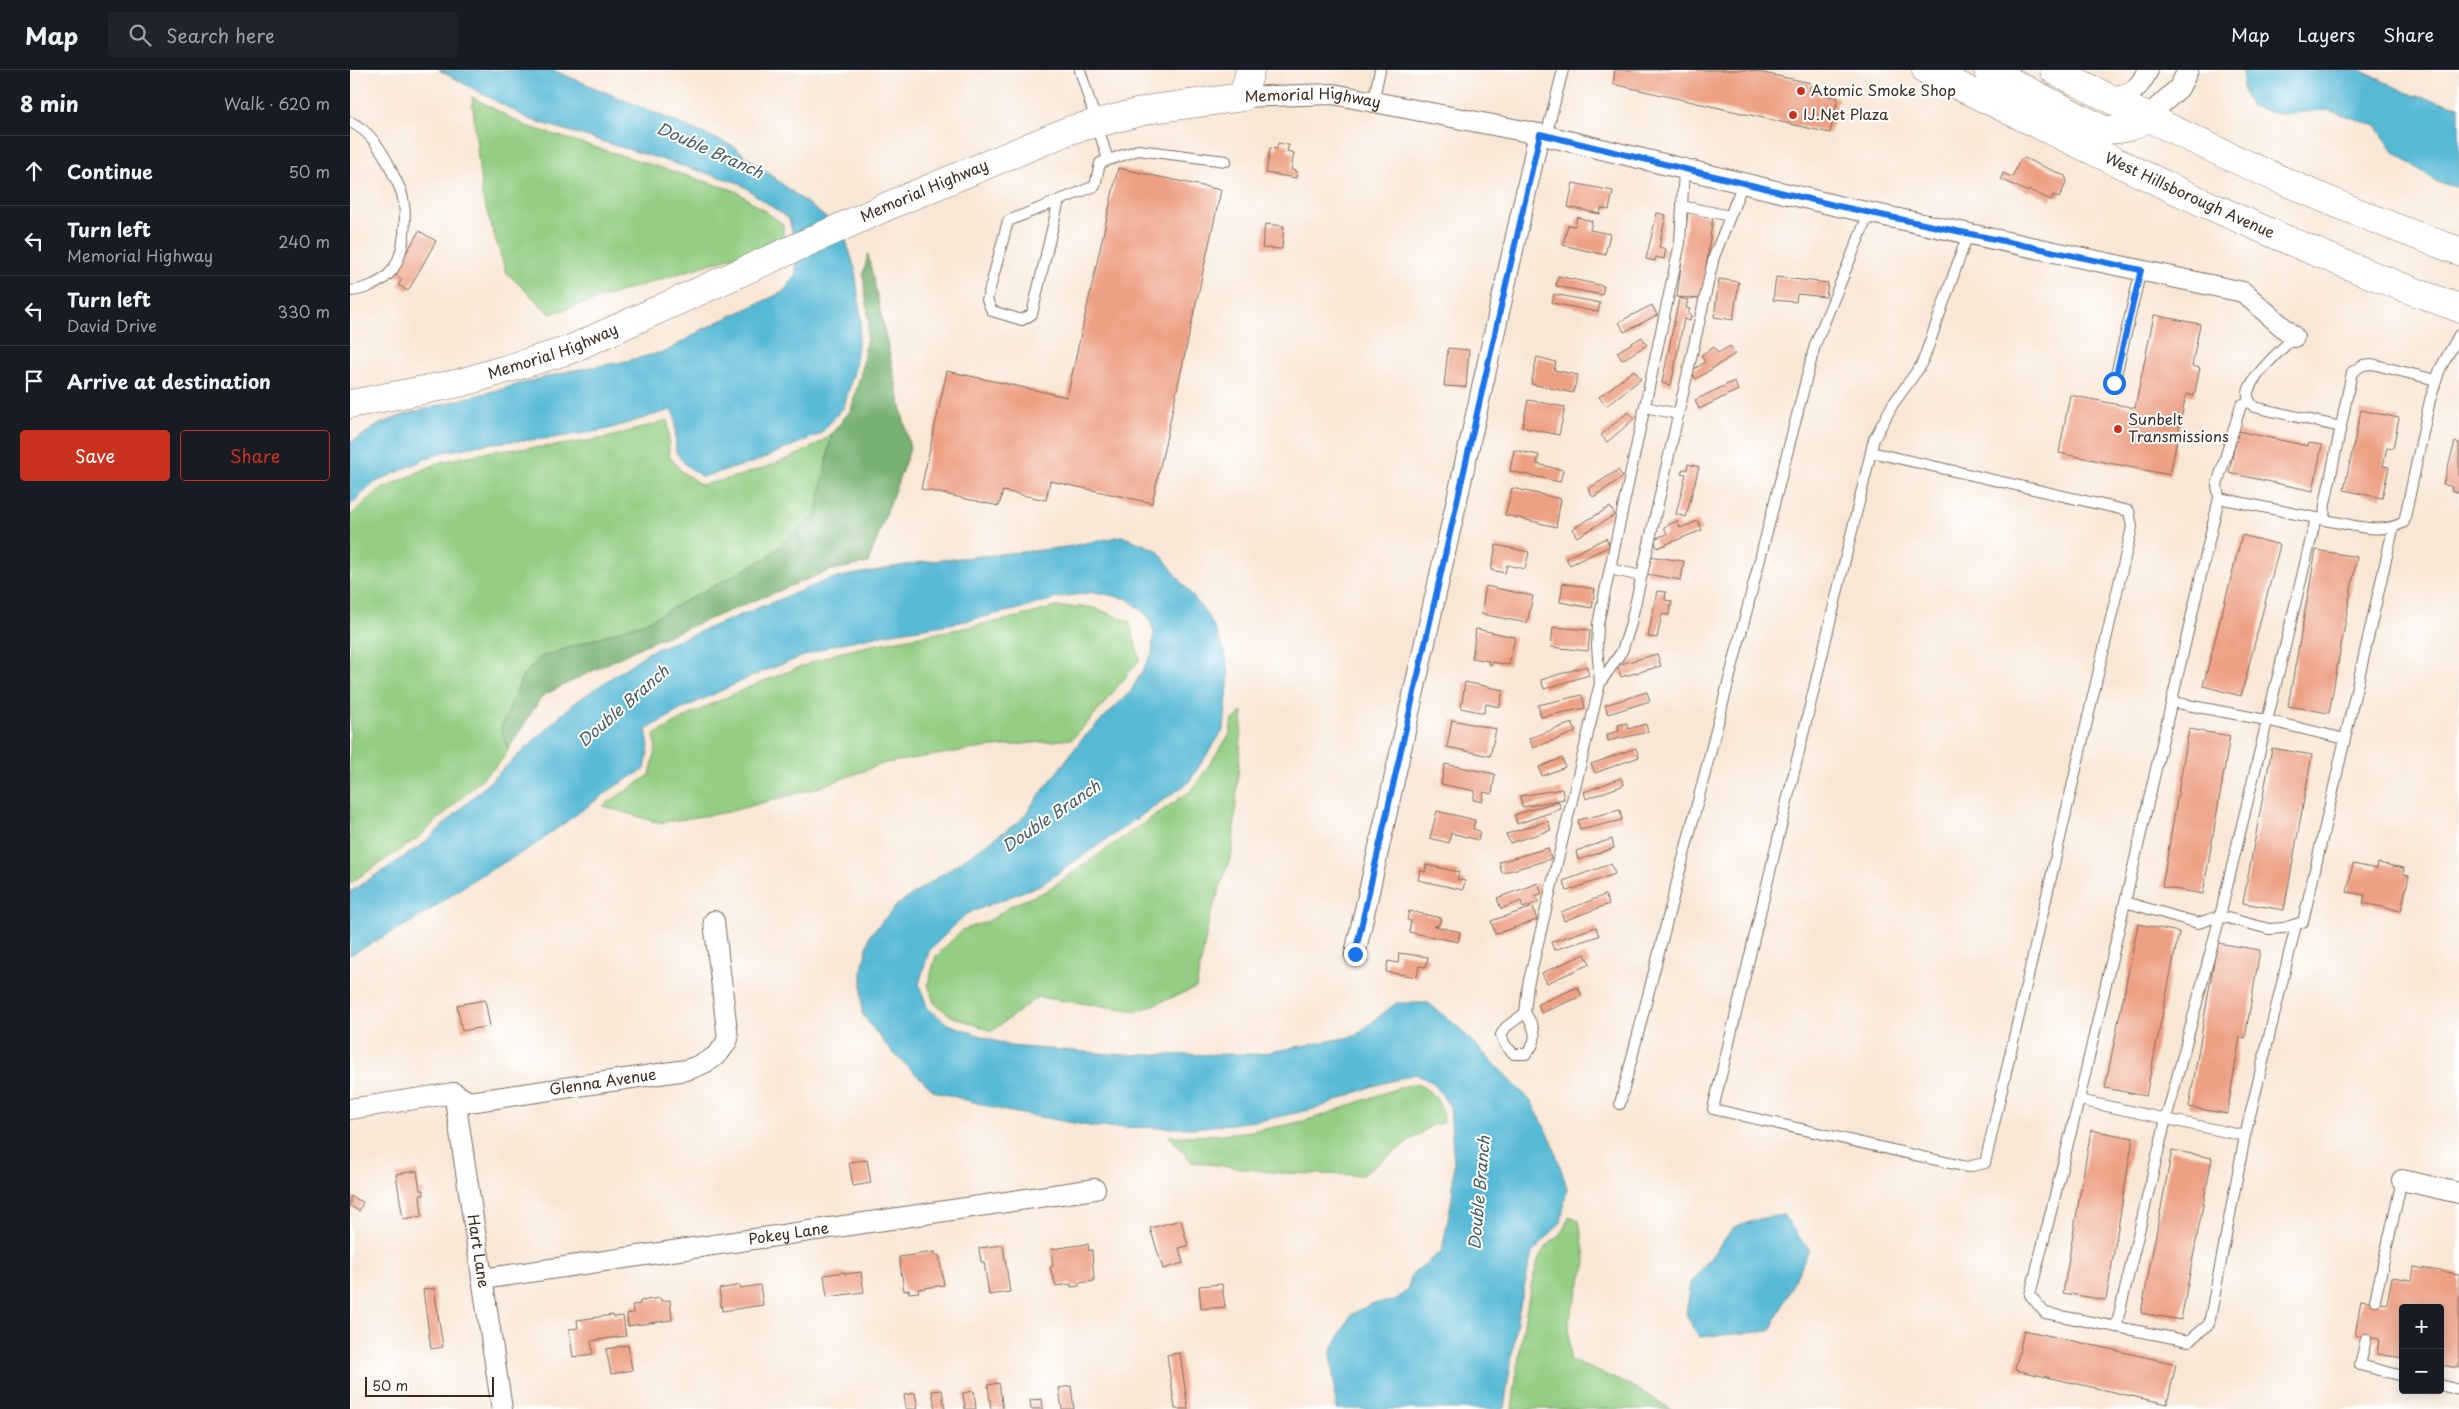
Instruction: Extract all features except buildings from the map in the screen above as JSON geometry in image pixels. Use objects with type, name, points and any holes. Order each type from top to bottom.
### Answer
[{"type":"main road","points":[[1243,97],[1250,70]]},
{"type":"main road","name":"West Hillsborough Avenue","points":[[1926,70],[2251,226],[2404,288],[2459,308]]},
{"type":"main road","points":[[1988,70],[2104,130],[2120,130],[2136,125],[2147,117]]},
{"type":"main road","points":[[2054,70],[2147,117],[2272,176],[2459,251]]},
{"type":"main road","name":"Memorial Highway","points":[[350,404],[460,383],[569,350],[890,205],[1070,130],[1152,109],[1243,97]]},
{"type":"street","points":[[2104,96],[2122,97],[2132,93],[2142,83],[2148,70]]},
{"type":"street","points":[[2147,117],[2179,88],[2188,70]]},
{"type":"street","name":"Memorial Highway","points":[[1243,97],[1333,94],[1543,135],[1870,213],[2243,292],[2294,337]]},
{"type":"street","points":[[1355,954],[1543,135]]},
{"type":"street","name":"Glenna Avenue","points":[[350,1109],[454,1093],[469,1102],[686,1070],[712,1060],[723,1051],[728,1039],[714,921]]},
{"type":"street","name":"Hart Lane","points":[[454,1093],[502,1409]]},
{"type":"street","points":[[2402,1180],[2459,1193]]},
{"type":"street","name":"Pokey Lane","points":[[482,1279],[1095,1189]]},
{"type":"lane","points":[[1080,70],[1108,160]]},
{"type":"lane","points":[[1373,102],[1380,70]]},
{"type":"lane","points":[[1543,135],[1563,70]]},
{"type":"lane","points":[[350,122],[358,125],[382,151],[401,191],[406,220],[399,258],[389,274],[373,285],[350,291]]},
{"type":"lane","points":[[1059,200],[1032,314],[1022,320],[992,311],[988,300],[1008,221],[1059,200],[1095,186],[1100,162],[1138,150],[1226,161]]},
{"type":"lane","points":[[1525,1013],[1528,985],[1600,683],[1597,646],[1598,624],[1680,243],[1684,169]]},
{"type":"lane","points":[[1600,683],[1622,651],[1714,257],[1743,183]]},
{"type":"lane","points":[[1682,206],[1730,216]]},
{"type":"lane","points":[[1620,1104],[1815,345],[1870,213]]},
{"type":"lane","points":[[1871,452],[2129,511],[2132,527],[1985,1162],[1967,1167],[1713,1108],[1874,439],[1893,404],[1922,364],[1968,234]]},
{"type":"lane","points":[[2114,383],[2141,270]]},
{"type":"lane","points":[[2219,498],[2382,530],[2393,529],[2404,522],[2436,380],[2459,335]]},
{"type":"lane","points":[[2294,337],[2252,382],[2248,394],[2249,400],[2254,408],[2341,427]]},
{"type":"lane","points":[[2116,1327],[2166,1119],[2220,916],[2266,720],[2325,504],[2352,372],[2362,365],[2372,364],[2436,380]]},
{"type":"lane","points":[[2249,400],[2241,405],[2217,486],[2219,498],[2172,702],[2080,1100],[2030,1296],[2045,1313],[2189,1341],[2209,1324],[2245,1136],[2296,926]]},
{"type":"lane","points":[[1645,407],[1678,414]]},
{"type":"lane","points":[[2125,902],[2198,923],[2220,916],[2269,930],[2296,926],[2303,922],[2393,529]]},
{"type":"lane","points":[[1610,569],[1641,576]]},
{"type":"lane","points":[[2172,702],[2266,720],[2345,739]]},
{"type":"lane","points":[[2080,1100],[2245,1136]]},
{"type":"lane","points":[[2374,1300],[2402,1180]]},
{"type":"lane","points":[[2366,1339],[2360,1365],[2399,1375]]},
{"type":"lane","points":[[2444,1386],[2459,1390]]},
{"type":"green space","points":[[472,97],[526,126],[736,191],[783,224],[783,241],[550,314],[506,272],[482,196]]},
{"type":"green space","points":[[868,254],[910,449],[868,563],[828,571],[647,644],[542,696],[508,750],[501,728],[523,675],[541,657],[648,621],[766,558],[816,515],[832,433],[851,410],[862,369],[869,322],[863,275]]},
{"type":"green space","points":[[668,420],[669,456],[681,471],[701,485],[733,478],[789,458],[821,442],[832,433],[816,515],[766,558],[648,621],[541,657],[523,675],[501,728],[508,750],[501,761],[418,838],[350,883],[350,516],[378,491],[440,462],[493,451],[554,446],[607,438]]},
{"type":"green space","points":[[1056,607],[1091,607],[1129,621],[1140,659],[1093,717],[1072,739],[975,749],[885,763],[817,788],[728,812],[659,823],[603,806],[650,775],[656,748],[654,735],[688,716],[741,691],[838,653],[1002,621]]},
{"type":"green space","points":[[1243,711],[1232,853],[1210,916],[1196,988],[1138,1011],[1038,997],[992,1031],[951,1016],[934,1003],[928,984],[936,956],[962,930],[991,920],[1010,906],[1046,891],[1192,790],[1230,734],[1232,721]]},
{"type":"green space","points":[[1415,1083],[1436,1098],[1443,1116],[1443,1123],[1432,1125],[1362,1175],[1280,1173],[1192,1162],[1169,1136],[1226,1134],[1266,1129],[1304,1121]]},
{"type":"green space","points":[[1569,1217],[1579,1220],[1586,1263],[1569,1320],[1570,1360],[1630,1385],[1671,1409],[1512,1409],[1525,1315],[1538,1260],[1567,1224]]},
{"type":"water","name":"Double Branch","points":[[439,70],[553,70],[733,146],[843,231],[855,269],[861,320],[855,368],[844,407],[820,434],[752,463],[702,477],[685,464],[676,452],[675,415],[671,410],[605,430],[553,438],[492,443],[438,453],[374,483],[350,505],[350,443],[380,424],[406,414],[569,371],[622,362],[667,351],[703,329],[783,292],[796,275],[796,249],[789,219],[739,183],[529,119]]},
{"type":"water","points":[[2243,70],[2360,70],[2412,95],[2459,106],[2459,188],[2437,182],[2394,152],[2376,126],[2328,110],[2280,114],[2250,106],[2243,89]]},
{"type":"water","name":"Double Branch","points":[[1122,536],[1157,550],[1210,619],[1225,651],[1229,675],[1224,729],[1188,783],[1042,884],[966,914],[929,951],[919,984],[928,1009],[948,1024],[1009,1046],[1125,1055],[1259,1054],[1355,1036],[1396,1003],[1428,1003],[1457,1026],[1531,1101],[1552,1141],[1567,1188],[1561,1222],[1532,1253],[1518,1314],[1504,1409],[1336,1409],[1331,1351],[1351,1315],[1371,1304],[1395,1301],[1407,1290],[1412,1274],[1442,1251],[1452,1198],[1454,1165],[1450,1107],[1434,1083],[1415,1074],[1370,1087],[1318,1108],[1264,1120],[1195,1128],[1096,1127],[1006,1111],[934,1091],[890,1050],[862,1014],[862,969],[870,935],[897,905],[1020,821],[1082,739],[1131,691],[1152,653],[1154,632],[1148,616],[1128,599],[1095,592],[1061,597],[1023,608],[956,623],[880,635],[833,645],[759,673],[678,711],[646,730],[649,746],[645,769],[617,785],[530,848],[474,879],[422,916],[350,955],[350,892],[422,845],[573,704],[649,652],[830,579],[922,562],[1060,548]]},
{"type":"water","points":[[1783,1215],[1809,1250],[1770,1331],[1699,1337],[1686,1314],[1691,1283],[1734,1227],[1763,1218]]},
{"type":"place","name":"Atomic Smoke Shop","points":[[1801,91]]},
{"type":"place","name":"IJ.Net Plaza","points":[[1793,115]]},
{"type":"place","name":"Sunbelt Transmissions","points":[[2118,429]]},
{"type":"route","points":[[1355,954],[1540,134],[1838,206],[2141,270],[2114,383]]}]
